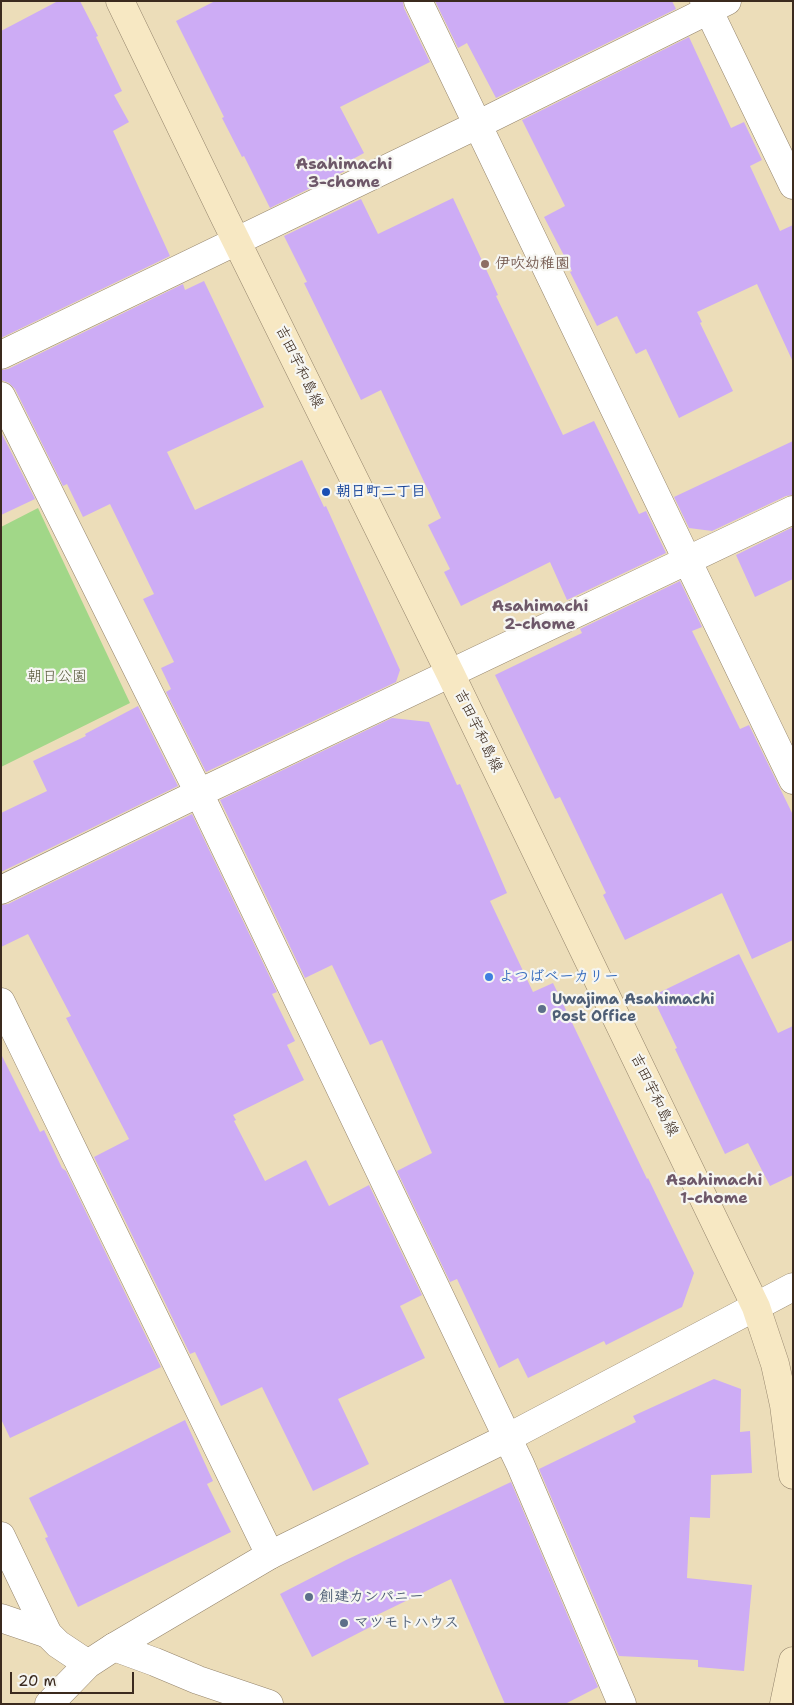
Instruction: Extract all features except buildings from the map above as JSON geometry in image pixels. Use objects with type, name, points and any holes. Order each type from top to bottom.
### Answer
[{"type":"main road","name":"吉田宇和島線","points":[[120,1],[450,673],[756,1307],[775,1364],[784,1405],[792,1465]]},
{"type":"main road","points":[[784,1704],[793,1661]]},
{"type":"street","points":[[418,1],[793,780]]},
{"type":"street","points":[[1,355],[477,125],[713,4],[793,185]]},
{"type":"street","points":[[1,396],[199,793],[524,1473],[622,1704]]},
{"type":"street","points":[[1,890],[199,793],[793,510]]},
{"type":"street","points":[[1,1002],[270,1555]]},
{"type":"street","points":[[50,1704],[88,1664],[270,1555],[507,1438],[793,1287]]},
{"type":"street","points":[[1,1536],[48,1634],[58,1644],[88,1664]]},
{"type":"street","points":[[1,1618],[48,1634]]},
{"type":"street","points":[[114,1647],[198,1680],[269,1704]]},
{"type":"green space","name":"朝日公園","points":[[38,508],[130,703],[1,767],[1,527]]},
{"type":"place","name":"伊吹幼稚園","points":[[485,264]]},
{"type":"place","name":"朝日町二丁目","points":[[326,492]]},
{"type":"place","name":"よつばベーカリー","points":[[489,977]]},
{"type":"place","name":"Uwajima Asahimachi Post Office","points":[[542,1009]]},
{"type":"place","name":"創建カンパニー","points":[[309,1597]]},
{"type":"place","name":"マツモトハウス","points":[[344,1623]]},
{"type":"district","name":"Asahimachi 3-chome","points":[[344,174]]},
{"type":"district","name":"Asahimachi 2-chome","points":[[540,616]]},
{"type":"district","name":"Asahimachi 1-chome","points":[[714,1190]]}]
